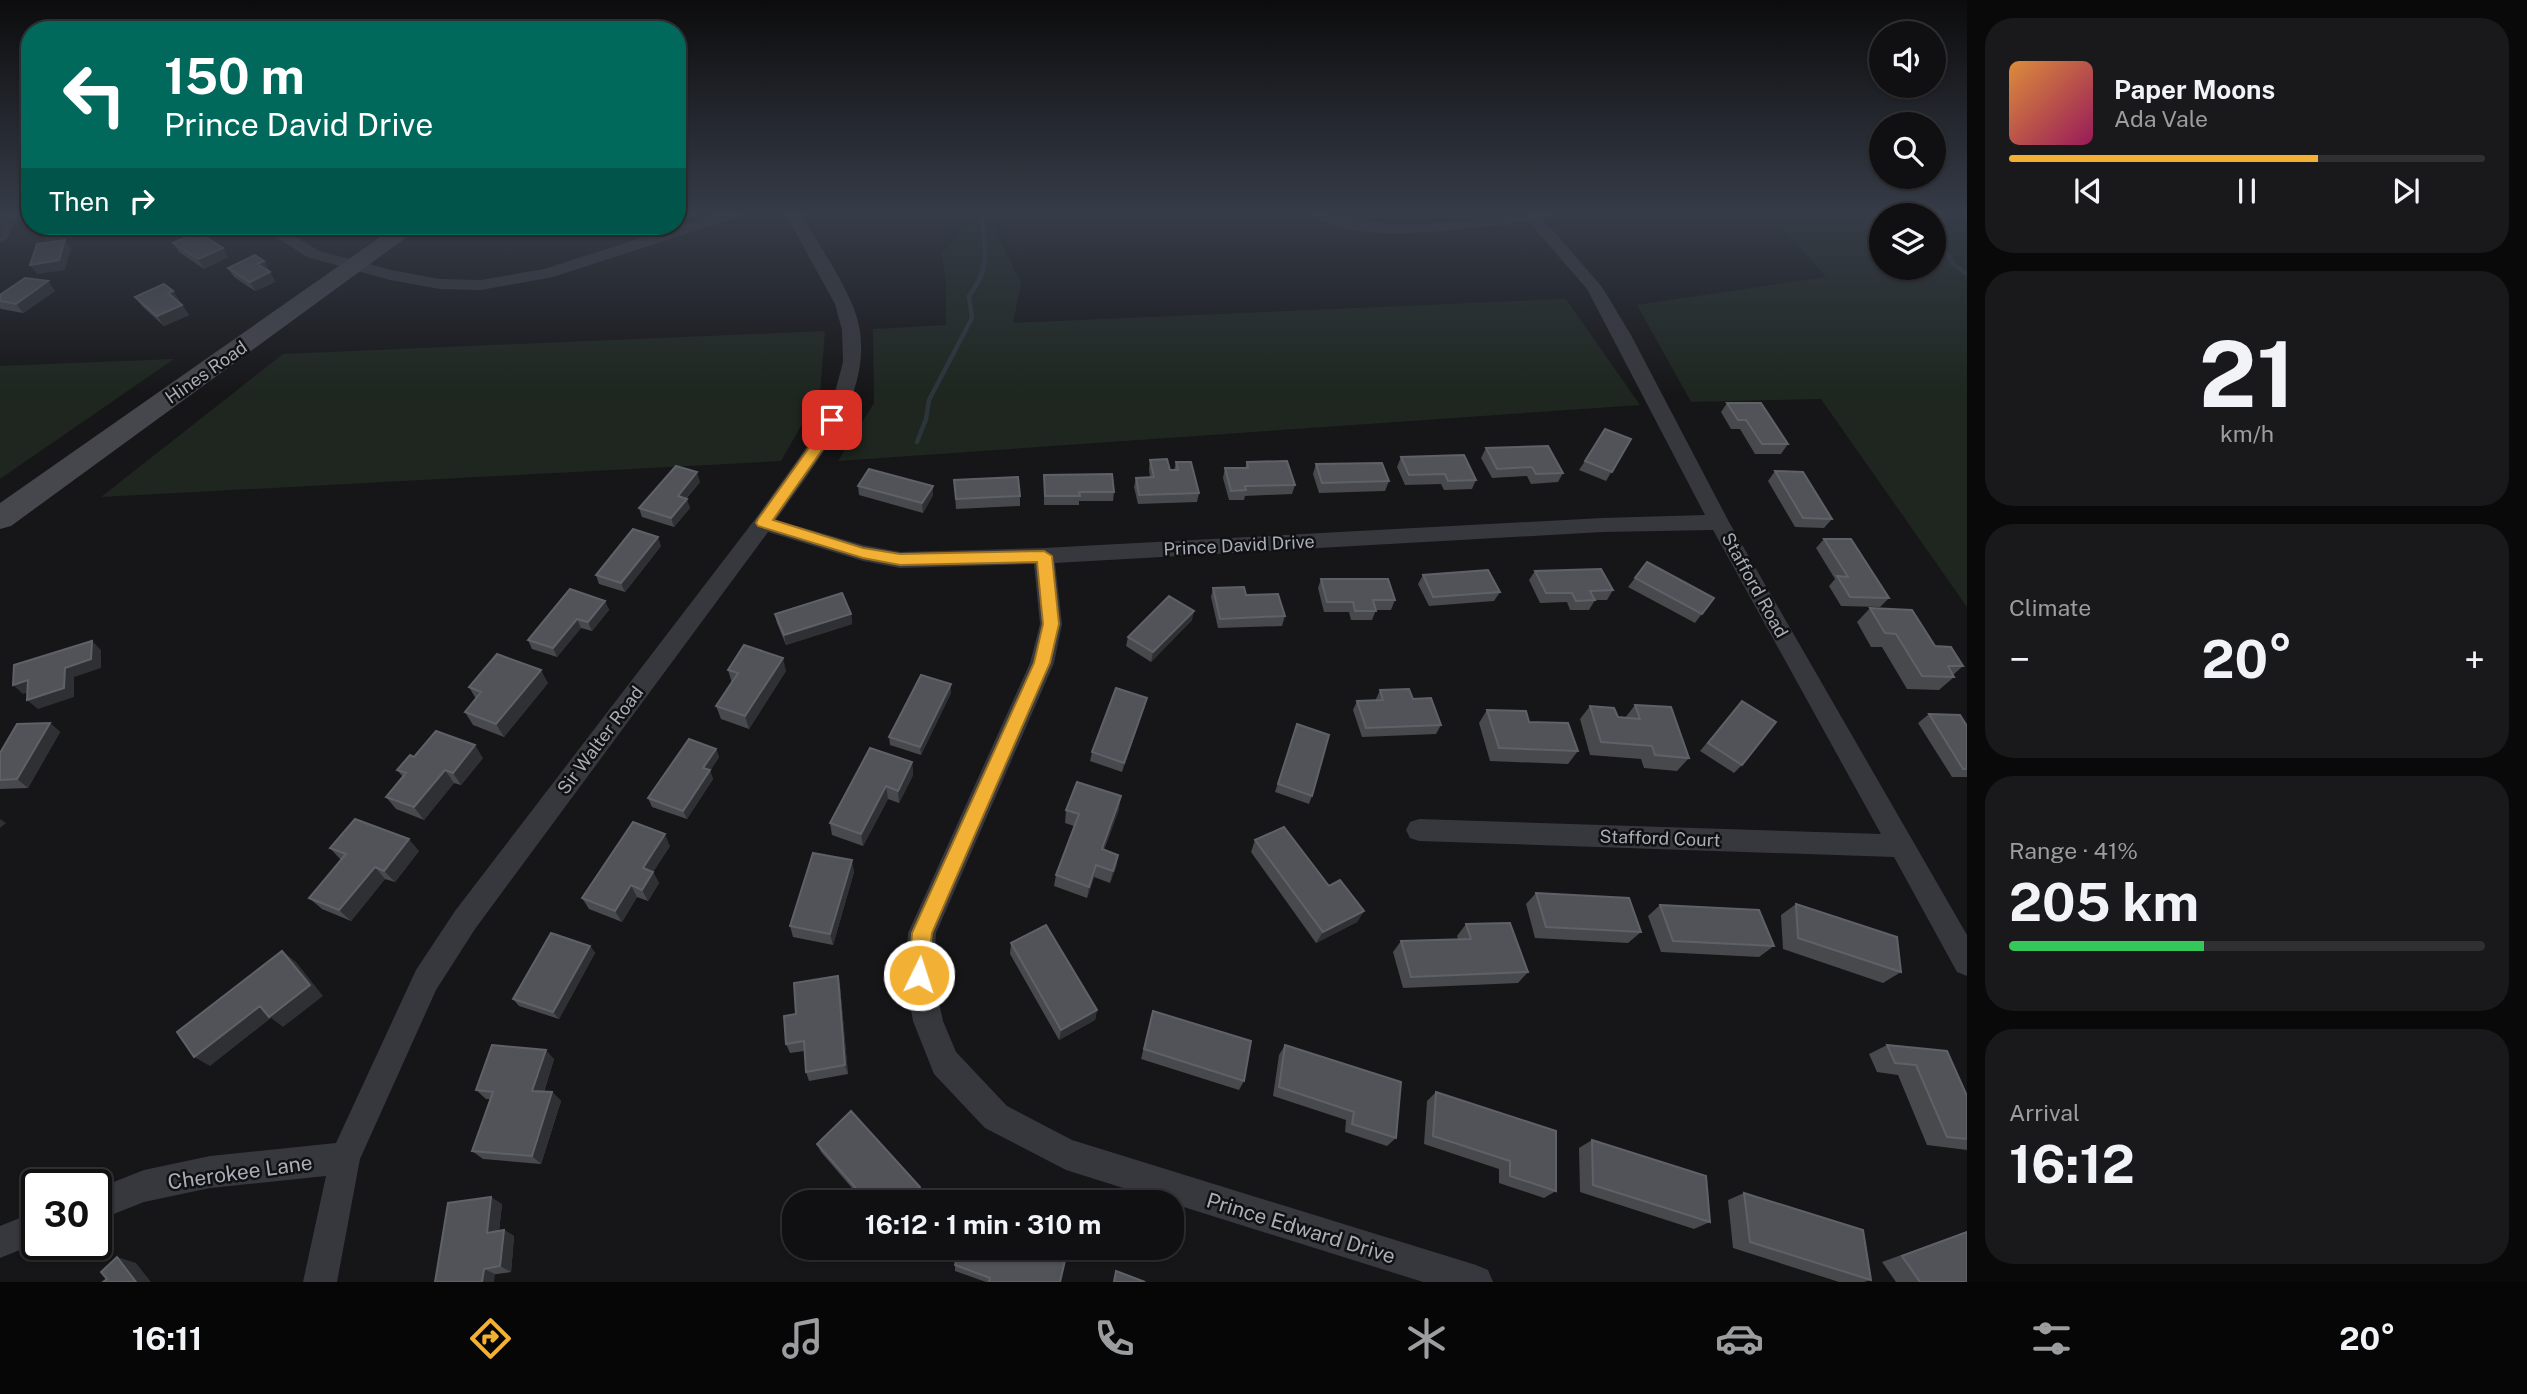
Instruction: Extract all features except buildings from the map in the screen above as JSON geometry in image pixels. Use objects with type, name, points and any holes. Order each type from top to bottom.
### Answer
[{"type":"street","name":"Hines Road","points":[[0,518],[343,275]]},
{"type":"street","points":[[400,275],[440,284],[481,285],[537,275]]},
{"type":"street","name":"Sir Walter Road","points":[[320,1282],[345,1158],[426,980],[465,920],[763,523],[822,440],[842,400],[852,362],[851,330],[844,303],[828,275]]},
{"type":"street","name":"Stafford Road","points":[[1584,275],[1622,335],[1719,522],[1967,962]]},
{"type":"street","name":"Prince David Drive","points":[[763,523],[863,553],[900,560],[1044,556],[1602,525],[1719,522]]},
{"type":"street","name":"Prince Edward Drive","points":[[1044,556],[1051,624],[1042,663],[922,933],[919,975],[928,1021],[945,1063],[996,1117],[1066,1154],[1476,1282]]},
{"type":"street","name":"Stafford Court","points":[[1419,830],[1902,846]]},
{"type":"street","name":"Cherokee Lane","points":[[112,1199],[144,1186],[210,1172],[345,1158]]},
{"type":"street","points":[[0,1241],[21,1233]]},
{"type":"shaded area","points":[[945,275],[1017,275],[1021,283],[1013,323],[1566,299],[1640,405],[838,461],[874,403],[873,329],[946,325]]},
{"type":"shaded area","points":[[1824,275],[1869,275],[1869,280],[1946,280],[1946,275],[1967,275],[1967,607],[1821,399],[1691,402],[1637,305],[1826,277]]},
{"type":"shaded area","points":[[825,331],[820,393],[781,461],[101,497],[283,354]]},
{"type":"shaded area","points":[[174,359],[0,479],[0,366]]},
{"type":"waterway","points":[[917,442],[926,419],[929,400],[972,318],[969,296],[981,275]]},
{"type":"route","points":[[832,420],[822,440],[763,523],[863,553],[900,560],[1044,556],[1051,624],[1042,663],[922,933],[919,975]]}]
